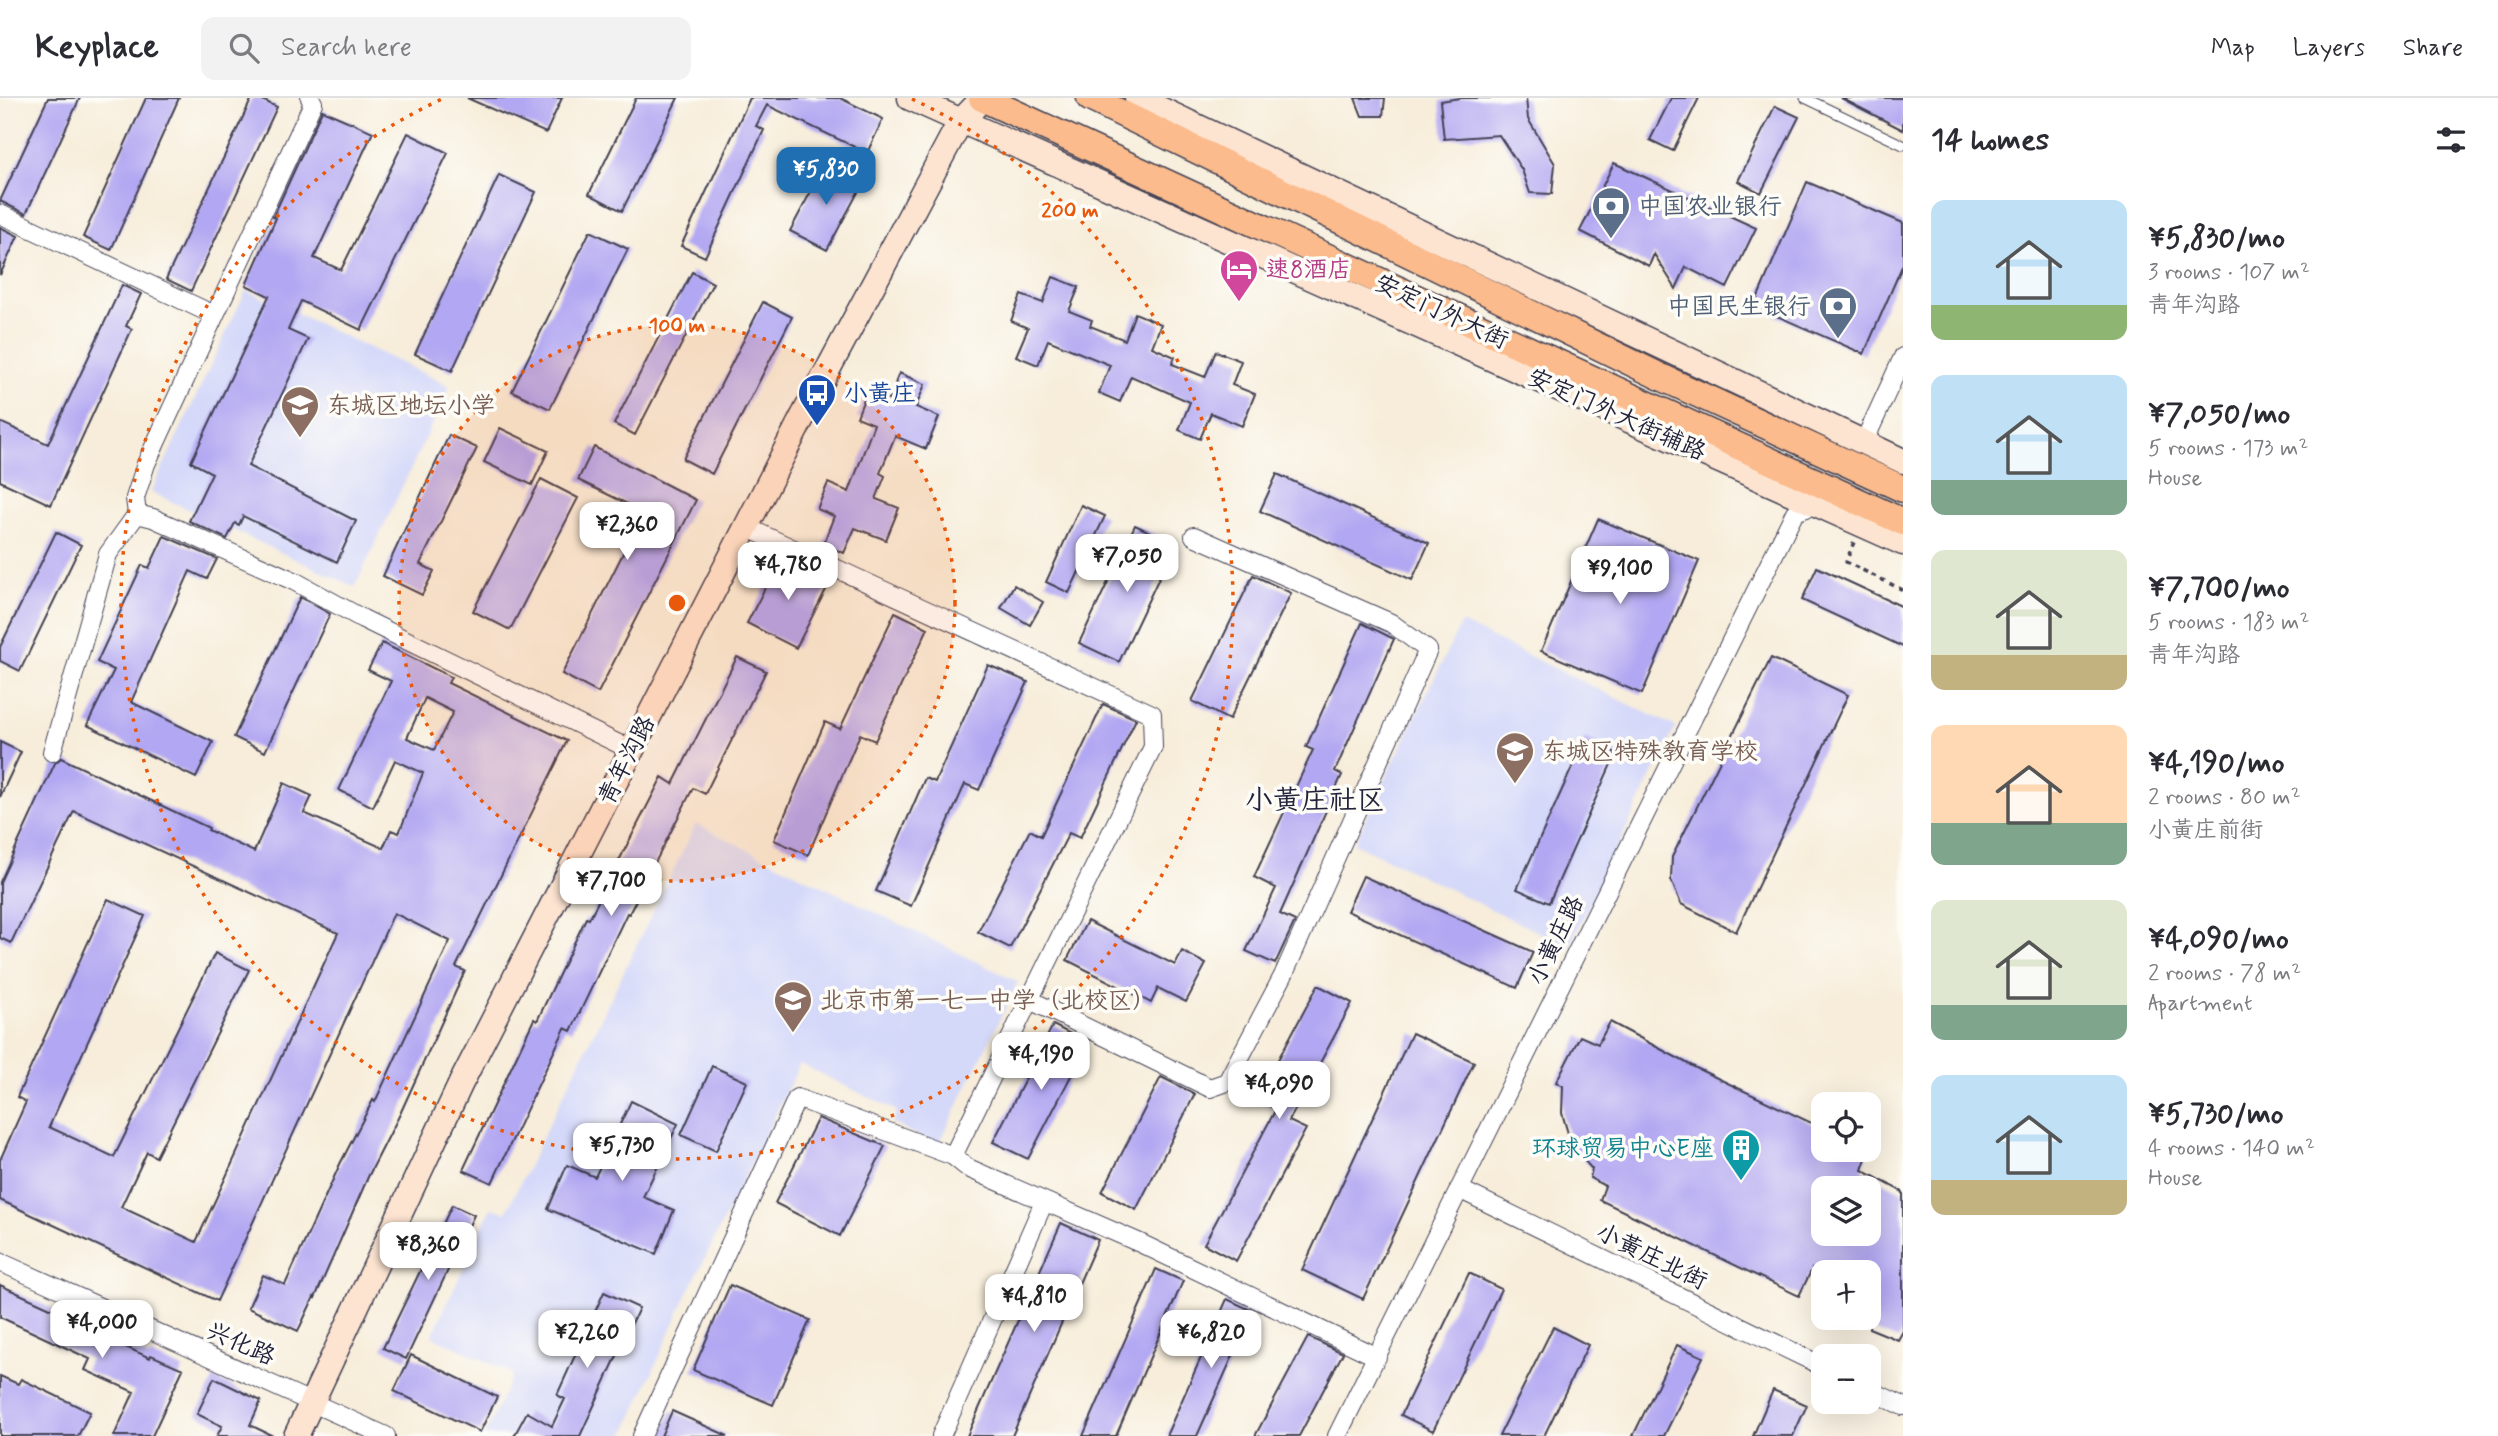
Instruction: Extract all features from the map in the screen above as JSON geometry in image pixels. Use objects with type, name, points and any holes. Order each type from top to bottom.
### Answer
[{"type":"main road","name":"安定门外大街","points":[[983,98],[1831,499],[1903,522]]},
{"type":"main road","name":"安定门外大街","points":[[1090,98],[1661,377],[1903,489]]},
{"type":"street","points":[[52,752],[108,554],[136,514],[135,498],[146,464],[313,103],[310,98]]},
{"type":"street","name":"安定门外大街辅路","points":[[910,98],[1831,499],[1903,543]]},
{"type":"street","name":"青年沟路","points":[[296,1436],[461,1083],[800,420],[960,122],[983,98]]},
{"type":"street","points":[[1137,98],[1903,461]]},
{"type":"street","points":[[0,214],[214,315]]},
{"type":"street","points":[[1853,466],[1903,357]]},
{"type":"street","name":"小黄庄路","points":[[1337,1436],[1795,512],[1831,499]]},
{"type":"street","points":[[136,514],[153,518],[294,581],[363,619],[631,750]]},
{"type":"street","points":[[746,527],[1152,714],[1153,747],[953,1156]]},
{"type":"street","points":[[1030,1000],[1210,1087],[1227,1082],[1283,976],[1428,650],[1391,623],[1194,536]]},
{"type":"street","points":[[642,1436],[797,1098],[953,1156],[968,1168],[1140,1243],[1377,1357]]},
{"type":"street","name":"小黄庄北街","points":[[1459,1189],[1811,1361]]},
{"type":"street","points":[[941,1436],[1044,1202]]},
{"type":"street","name":"兴化路","points":[[0,1262],[386,1436]]},
{"type":"street","points":[[1881,1396],[1903,1406]]},
{"type":"lane","points":[[1805,98],[1903,145]]},
{"type":"path","points":[[1846,562],[1903,590]]},
{"type":"shaded area","name":"东城区地坛小学","points":[[246,290],[450,386],[355,587],[151,492]]},
{"type":"shaded area","name":"东城区特殊教育学校","points":[[1461,623],[1676,727],[1569,947],[1354,843]]},
{"type":"shaded area","name":"北京市第一七一中学（北校区）","points":[[696,824],[1018,982],[938,1146],[892,1123],[897,1111],[800,1064],[685,1299],[624,1436],[484,1436],[513,1374],[432,1336],[491,1208],[506,1212]]},
{"type":"building","points":[[48,98],[80,98],[26,214],[0,201]]},
{"type":"building","points":[[146,98],[179,98],[111,250],[83,237]]},
{"type":"building","points":[[252,98],[277,107],[191,291],[166,279]]},
{"type":"building","points":[[467,98],[562,98],[546,133]]},
{"type":"building","points":[[636,98],[678,98],[622,211],[589,194]]},
{"type":"building","points":[[750,98],[840,98],[883,119],[867,153],[767,105],[756,126],[764,130],[705,257],[681,246]]},
{"type":"building","points":[[1355,98],[1385,98],[1383,116],[1362,116]]},
{"type":"building","points":[[1460,98],[1526,98],[1528,119],[1555,164],[1552,194],[1530,193],[1522,170],[1499,135],[1444,139],[1440,101]]},
{"type":"building","points":[[1671,98],[1699,98],[1673,151],[1650,140]]},
{"type":"building","points":[[1841,98],[1903,98],[1903,130]]},
{"type":"building","points":[[1775,106],[1799,117],[1761,193],[1738,181]]},
{"type":"building","points":[[322,110],[373,132],[314,258],[341,270],[408,133],[448,153],[361,330],[301,301],[288,330],[308,339],[248,466],[356,521],[337,562],[243,516],[239,525],[235,523],[227,539],[189,521],[212,473],[191,462],[269,296],[246,285],[276,218],[273,217]]},
{"type":"building","points":[[826,163],[863,183],[827,250],[790,231]]},
{"type":"building","points":[[1614,163],[1756,228],[1727,288],[1686,267],[1676,289],[1654,254],[1649,266],[1580,231]]},
{"type":"building","points":[[499,175],[536,192],[452,371],[415,354]]},
{"type":"building","points":[[1807,182],[1903,223],[1903,264],[1864,354],[1754,306]]},
{"type":"building","points":[[0,227],[18,236],[0,275]]},
{"type":"building","points":[[590,231],[628,249],[550,409],[512,391]]},
{"type":"building","points":[[692,272],[713,283],[635,435],[614,424]]},
{"type":"building","points":[[1053,277],[1079,287],[1069,311],[1092,320],[1090,326],[1125,340],[1135,313],[1161,324],[1152,347],[1175,357],[1172,364],[1205,377],[1216,351],[1241,361],[1232,385],[1255,394],[1242,426],[1211,413],[1200,439],[1179,430],[1190,402],[1131,376],[1120,402],[1099,393],[1110,365],[1048,340],[1038,365],[1016,356],[1028,328],[1011,321],[1021,295],[1043,303]]},
{"type":"building","points":[[122,285],[141,294],[126,326],[132,329],[51,505],[0,481],[0,422],[48,444]]},
{"type":"building","points":[[763,302],[792,317],[712,474],[683,459]]},
{"type":"building","points":[[899,373],[925,384],[916,407],[939,417],[926,449],[895,436],[880,473],[885,476],[876,499],[899,508],[886,540],[855,528],[844,553],[823,545],[834,516],[817,509],[828,483],[849,492],[874,424],[857,417],[867,391],[889,400]]},
{"type":"building","points":[[500,428],[548,451],[532,485],[484,462]]},
{"type":"building","points":[[449,435],[477,448],[420,564],[434,571],[422,595],[383,576]]},
{"type":"building","points":[[594,447],[696,500],[598,693],[562,674],[644,512],[578,480]]},
{"type":"building","points":[[1277,474],[1429,543],[1412,580],[1260,511]]},
{"type":"building","points":[[541,479],[578,498],[510,630],[473,611]]},
{"type":"building","points":[[1081,505],[1105,516],[1069,593],[1046,582]]},
{"type":"building","points":[[1598,519],[1699,561],[1642,694],[1541,651]]},
{"type":"building","points":[[1135,525],[1175,544],[1119,662],[1079,643]]},
{"type":"building","points":[[56,532],[81,545],[20,671],[0,661],[0,647]]},
{"type":"building","points":[[164,536],[217,559],[207,579],[190,571],[131,702],[213,742],[196,778],[87,725],[114,670],[97,662],[142,565],[149,568]]},
{"type":"building","points":[[781,557],[830,582],[796,648],[747,623]]},
{"type":"building","points":[[1817,567],[1903,607],[1903,647],[1802,600]]},
{"type":"building","points":[[1253,575],[1291,593],[1229,720],[1192,701]]},
{"type":"building","points":[[1014,585],[1043,602],[1030,625],[1001,608]]},
{"type":"building","points":[[300,597],[330,614],[265,752],[234,737]]},
{"type":"building","points":[[895,612],[928,628],[875,741],[860,734],[808,855],[774,840],[825,722],[840,729]]},
{"type":"building","points":[[1362,623],[1394,639],[1335,771],[1342,775],[1280,914],[1295,921],[1275,964],[1246,951],[1276,888],[1254,877],[1313,750],[1306,747]]},
{"type":"building","points":[[382,643],[451,677],[448,683],[567,741],[456,967],[465,971],[298,1331],[248,1308],[263,1275],[285,1285],[340,1164],[373,1100],[375,1102],[450,941],[394,913],[217,1301],[0,1200],[0,1160],[26,1102],[17,1097],[108,899],[145,916],[49,1127],[114,1157],[215,953],[249,970],[156,1157],[147,1152],[121,1207],[196,1242],[338,933],[74,811],[11,943],[0,938],[0,882],[55,763],[61,758],[254,852],[284,783],[312,796],[304,813],[383,848],[391,830],[399,833],[423,773],[395,760],[373,807],[339,790],[391,681],[368,670]],"holes":[[[425,698],[453,712],[434,750],[407,738]]]},
{"type":"building","points":[[737,657],[766,671],[705,794],[693,788],[629,914],[627,913],[571,1031],[565,1028],[492,1183],[463,1170],[534,1019],[537,1021],[586,918],[589,919],[662,777],[673,784]]},
{"type":"building","points":[[1771,658],[1848,695],[1736,932],[1681,904],[1671,880],[1672,857]]},
{"type":"building","points":[[988,665],[1028,682],[979,790],[965,784],[911,906],[876,891],[925,778],[935,782]]},
{"type":"building","points":[[1103,704],[1136,719],[1080,838],[1069,833],[1010,948],[978,932],[1030,830],[1041,836]]},
{"type":"building","points":[[1585,739],[1616,753],[1549,903],[1517,889]]},
{"type":"building","points":[[0,742],[21,752],[0,797]]},
{"type":"building","points":[[1363,876],[1533,952],[1517,988],[1347,911]]},
{"type":"building","points":[[1087,921],[1175,965],[1182,951],[1206,964],[1186,1002],[1158,988],[1151,1003],[1067,960]]},
{"type":"building","points":[[1318,985],[1352,1003],[1289,1121],[1306,1129],[1236,1261],[1204,1244],[1276,1109],[1257,1099]]},
{"type":"building","name":"环球贸易中心E座","points":[[1610,1022],[1696,1068],[1811,1123],[1811,1162],[1865,1162],[1862,1170],[1873,1176],[1811,1176],[1811,1246],[1881,1246],[1881,1180],[1903,1192],[1903,1331],[1898,1340],[1874,1330],[1881,1330],[1881,1260],[1811,1260],[1811,1271],[1799,1296],[1600,1200],[1605,1186],[1590,1178],[1592,1169],[1572,1147],[1562,1113],[1563,1086],[1556,1082],[1580,1036],[1598,1044]]},
{"type":"building","points":[[1053,1025],[1088,1043],[1028,1159],[993,1142]]},
{"type":"building","points":[[1412,1033],[1474,1062],[1363,1299],[1302,1270]]},
{"type":"building","points":[[712,1066],[747,1082],[716,1151],[681,1135]]},
{"type":"building","points":[[1161,1077],[1195,1094],[1136,1210],[1102,1192]]},
{"type":"building","points":[[631,1101],[678,1124],[643,1197],[674,1210],[656,1254],[548,1209],[567,1165],[595,1177]]},
{"type":"building","points":[[818,1118],[885,1146],[840,1236],[775,1203]]},
{"type":"building","points":[[452,1205],[474,1215],[406,1359],[383,1348]]},
{"type":"building","points":[[1061,1223],[1098,1240],[1012,1436],[967,1436]]},
{"type":"building","points":[[1156,1269],[1183,1281],[1116,1436],[1083,1436]]},
{"type":"building","points":[[1469,1273],[1501,1289],[1433,1431],[1401,1415]]},
{"type":"building","points":[[0,1285],[90,1326],[88,1330],[150,1358],[151,1355],[183,1369],[152,1436],[114,1436],[134,1392],[85,1370],[90,1359],[0,1317]]},
{"type":"building","points":[[730,1285],[810,1320],[773,1405],[693,1370]]},
{"type":"building","points":[[604,1292],[639,1308],[580,1436],[514,1436],[527,1412],[552,1426],[565,1399],[557,1395]]},
{"type":"building","points":[[1227,1299],[1253,1311],[1197,1436],[1166,1436]]},
{"type":"building","points":[[1553,1327],[1588,1345],[1544,1436],[1499,1436]]},
{"type":"building","points":[[1308,1337],[1343,1353],[1299,1436],[1255,1436]]},
{"type":"building","points":[[1677,1345],[1703,1357],[1664,1436],[1633,1436]]},
{"type":"building","points":[[411,1355],[497,1397],[480,1432],[394,1391]]},
{"type":"building","points":[[0,1376],[18,1384],[21,1379],[90,1412],[78,1436],[0,1436]]},
{"type":"building","points":[[214,1378],[261,1401],[250,1425],[273,1436],[217,1436],[222,1426],[197,1414]]},
{"type":"building","points":[[1773,1390],[1807,1405],[1793,1436],[1753,1436]]},
{"type":"building","points":[[672,1411],[728,1436],[661,1436]]},
{"type":"place","name":"中国农业银行","points":[[1611,240]]},
{"type":"place","name":"速8酒店","points":[[1239,303]]},
{"type":"place","name":"中国民生银行","points":[[1838,340]]},
{"type":"place","name":"小黄庄","points":[[817,427]]},
{"type":"place","name":"东城区地坛小学","points":[[300,439]]},
{"type":"place","name":"东城区特殊教育学校","points":[[1515,785]]},
{"type":"place","name":"北京市第一七一中学（北校区）","points":[[793,1034]]},
{"type":"place","name":"环球贸易中心E座","points":[[1741,1182]]},
{"type":"district","name":"小黄庄社区","points":[[1315,799]]}]
